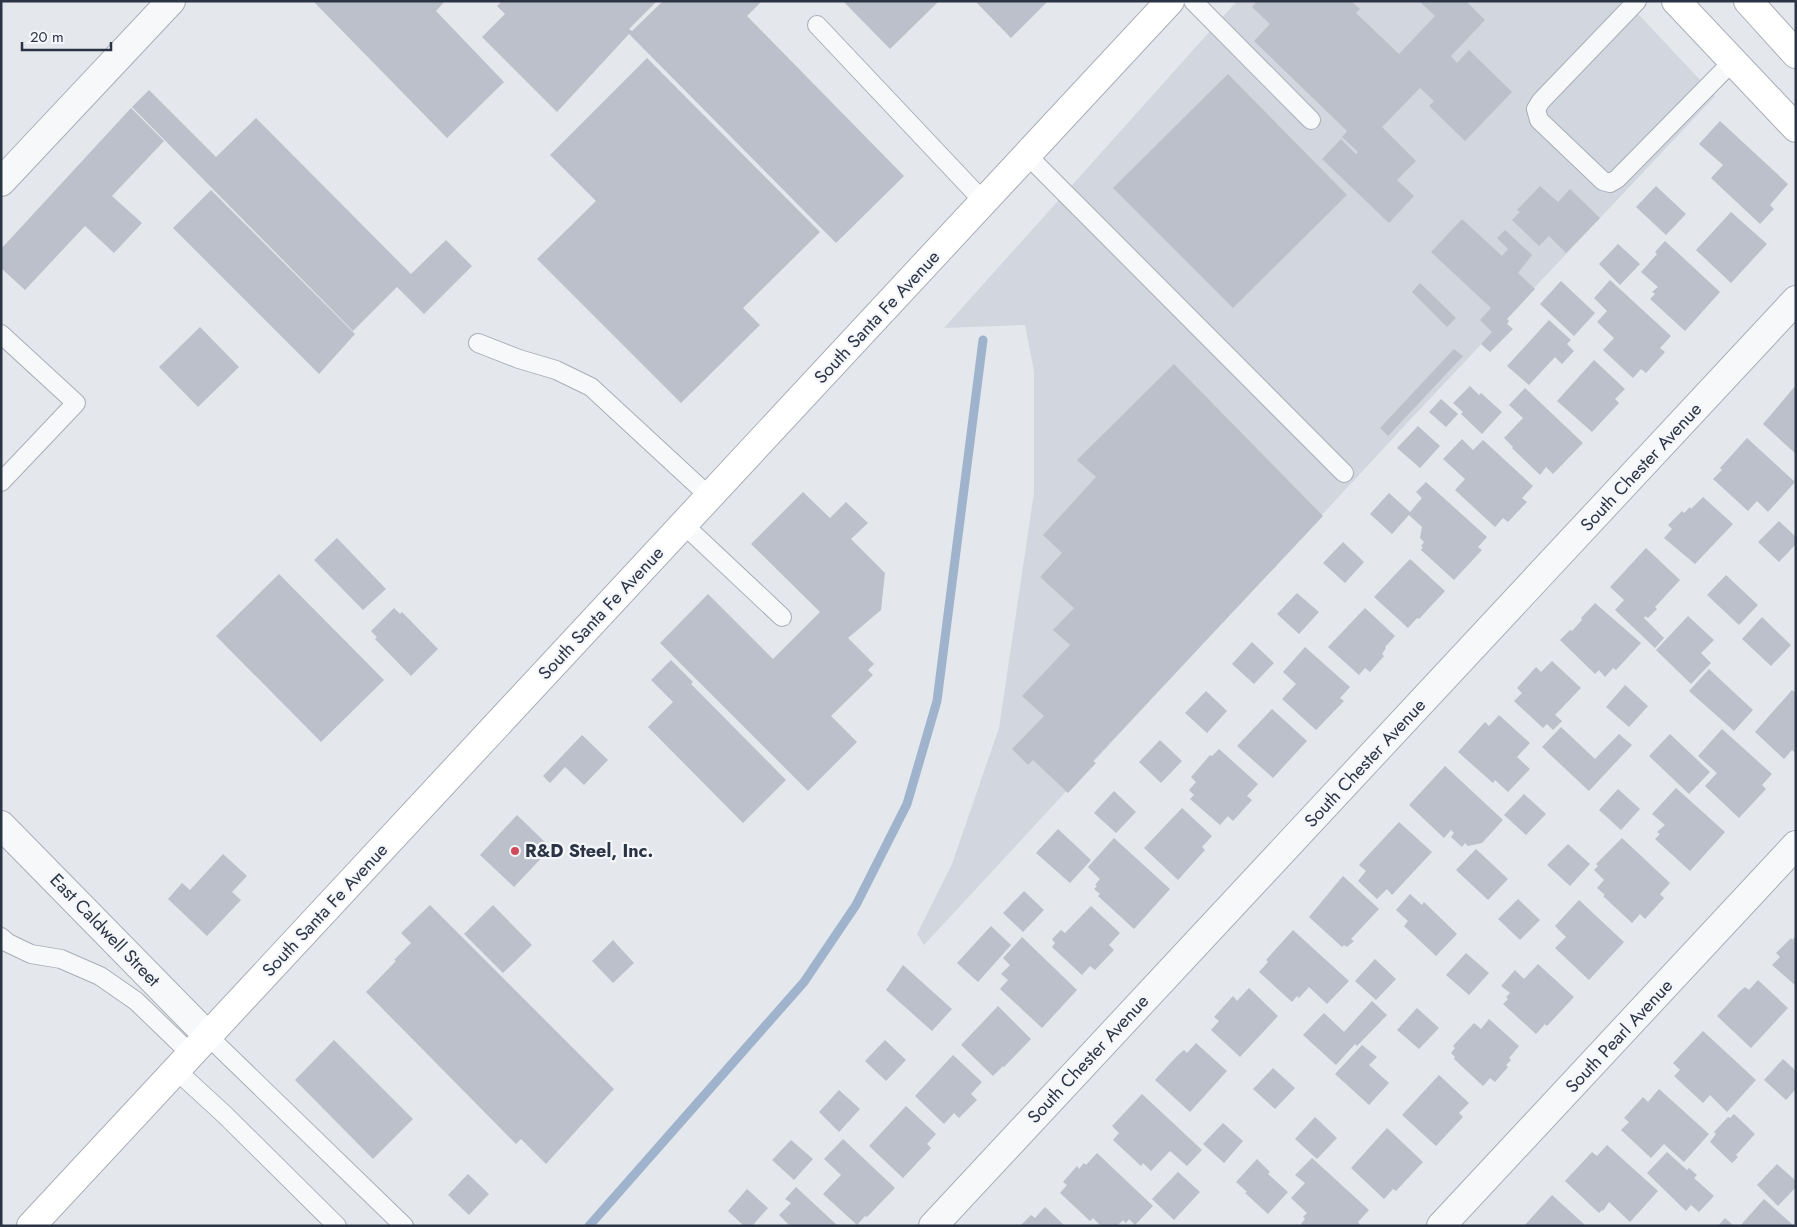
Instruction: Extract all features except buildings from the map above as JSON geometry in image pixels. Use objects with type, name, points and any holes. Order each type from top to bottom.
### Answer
[{"type":"main road","points":[[1676,1],[1796,128]]},
{"type":"main road","points":[[1748,1],[1796,54]]},
{"type":"main road","name":"South Santa Fe Avenue","points":[[31,1226],[984,202],[1165,3]]},
{"type":"street","points":[[1,182],[171,1]]},
{"type":"street","name":"South Chester Avenue","points":[[933,1226],[1796,300]]},
{"type":"street","name":"East Caldwell Street","points":[[1,825],[192,1053]]},
{"type":"street","name":"South Pearl Avenue","points":[[1441,1226],[1796,844]]},
{"type":"lane","points":[[1193,1],[1312,120]]},
{"type":"lane","points":[[1637,1],[1541,101],[1536,109],[1539,120],[1603,181],[1610,183],[1617,179],[1732,61]]},
{"type":"lane","points":[[817,25],[984,202]]},
{"type":"lane","points":[[1027,155],[1344,473]]},
{"type":"lane","points":[[1,334],[76,403],[1,482]]},
{"type":"lane","points":[[478,343],[520,360],[556,370],[591,387],[710,497]]},
{"type":"lane","points":[[684,524],[782,618]]},
{"type":"lane","points":[[1,937],[8,943],[31,954],[62,959],[100,976],[136,1001],[192,1053],[404,1226]]},
{"type":"lane","points":[[192,1053],[337,1225]]},
{"type":"shaded area","points":[[1237,1],[1626,1],[1715,96],[1408,422],[924,945],[917,934],[952,864],[999,728],[1034,493],[1034,371],[1025,325],[944,328]]},
{"type":"waterway","points":[[589,1226],[804,982],[856,905],[907,804],[937,701],[983,340]]},
{"type":"place","name":"R&D Steel, Inc.","points":[[515,851]]}]
